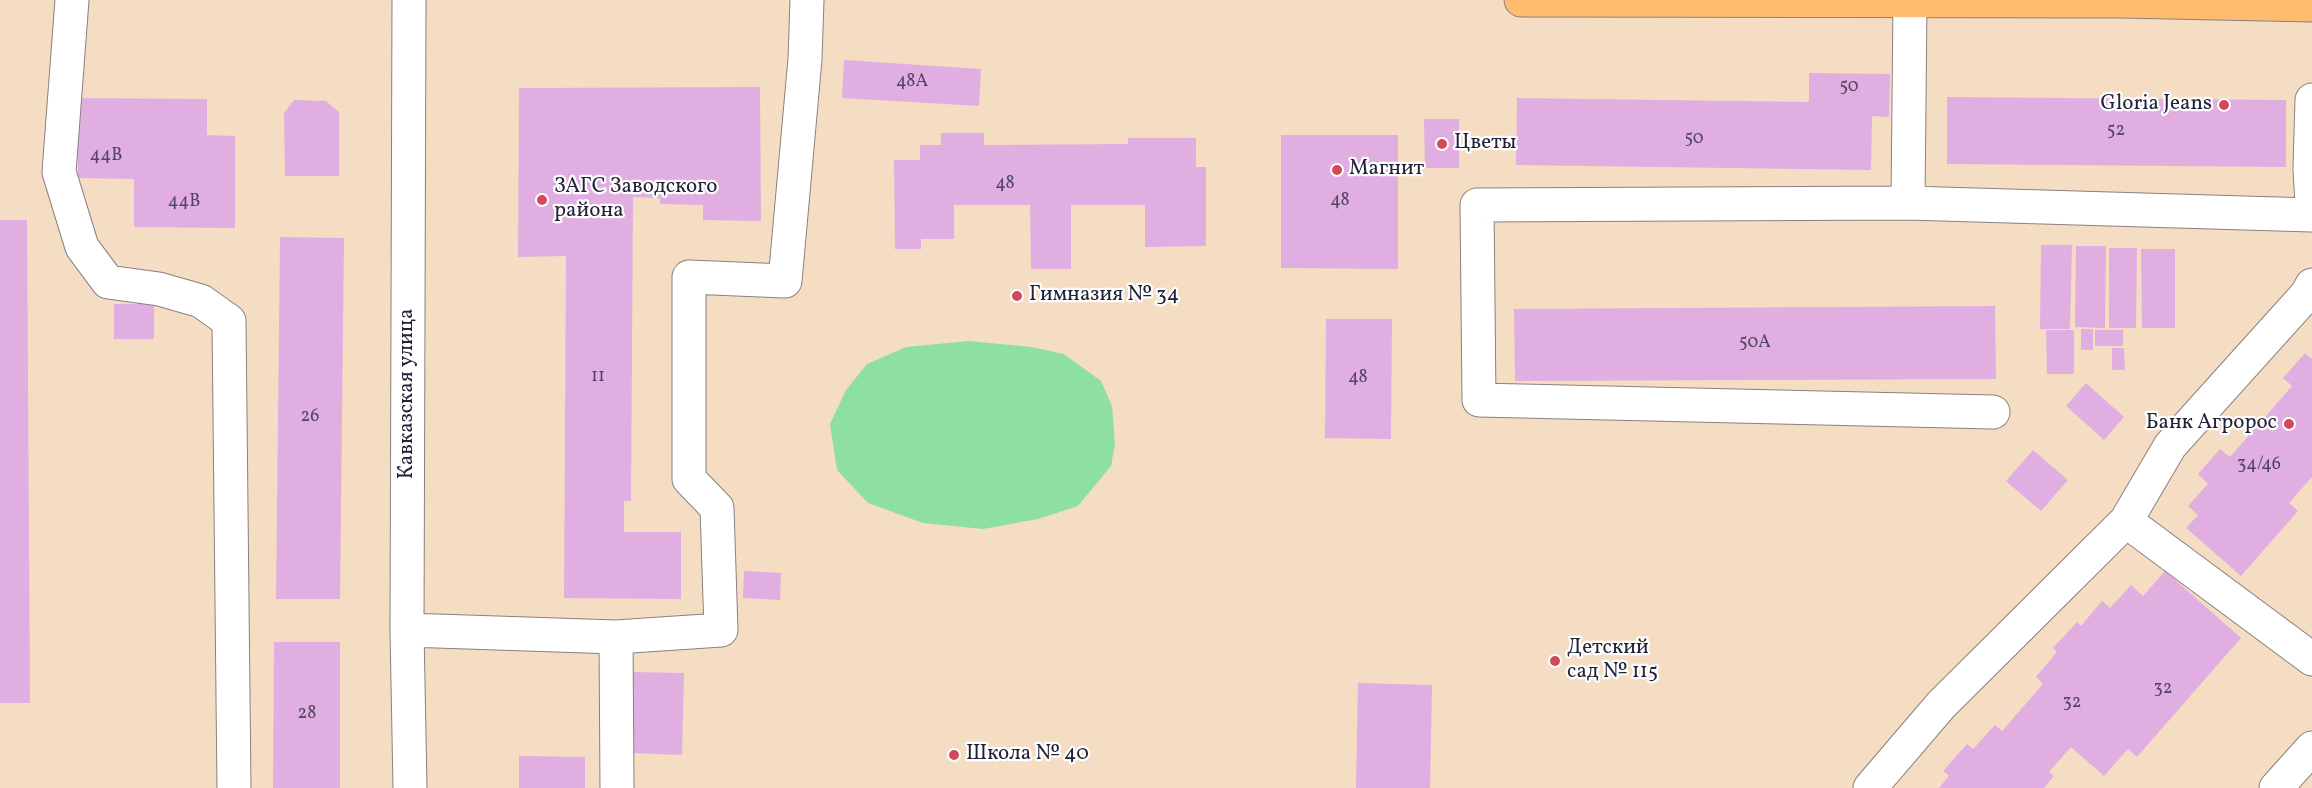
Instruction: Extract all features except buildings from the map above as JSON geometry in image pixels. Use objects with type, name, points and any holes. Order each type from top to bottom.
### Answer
[{"type":"main road","points":[[1521,0],[2121,1],[2312,5]]},
{"type":"street","points":[[72,0],[59,172],[82,248],[108,282],[159,289],[201,301],[229,321],[234,788]]},
{"type":"street","name":"Кавказская улица","points":[[409,0],[407,630],[410,788]]},
{"type":"street","points":[[407,630],[616,637],[721,630],[717,508],[689,479],[689,277],[785,281],[805,59],[807,0]]},
{"type":"street","points":[[1908,203],[1910,1]]},
{"type":"street","points":[[2312,100],[2310,169],[2312,204]]},
{"type":"street","points":[[1993,412],[1479,400],[1477,205],[1908,203],[2312,215]]},
{"type":"street","points":[[1870,788],[1941,705],[2126,521],[2170,446],[2307,294],[2312,285]]},
{"type":"street","points":[[2126,521],[2311,653]]},
{"type":"street","points":[[616,637],[617,788]]},
{"type":"street","points":[[2276,788],[2312,748]]},
{"type":"green space","points":[[969,341],[1032,347],[1064,354],[1101,381],[1112,406],[1115,444],[1111,466],[1078,506],[1038,519],[983,529],[923,523],[868,503],[837,470],[830,424],[846,390],[867,364],[906,347]]},
{"type":"place","name":"Gloria Jeans","points":[[2224,105]]},
{"type":"place","name":"Цветы","points":[[1442,144]]},
{"type":"place","name":"Магнит","points":[[1337,170]]},
{"type":"place","name":"ЗАГС Заводского района","points":[[542,200]]},
{"type":"place","name":"Гимназия № 34","points":[[1017,296]]},
{"type":"place","name":"Банк Агророс","points":[[2289,424]]},
{"type":"place","name":"Детский сад № 115","points":[[1555,661]]},
{"type":"place","name":"Школа № 40","points":[[954,755]]}]
